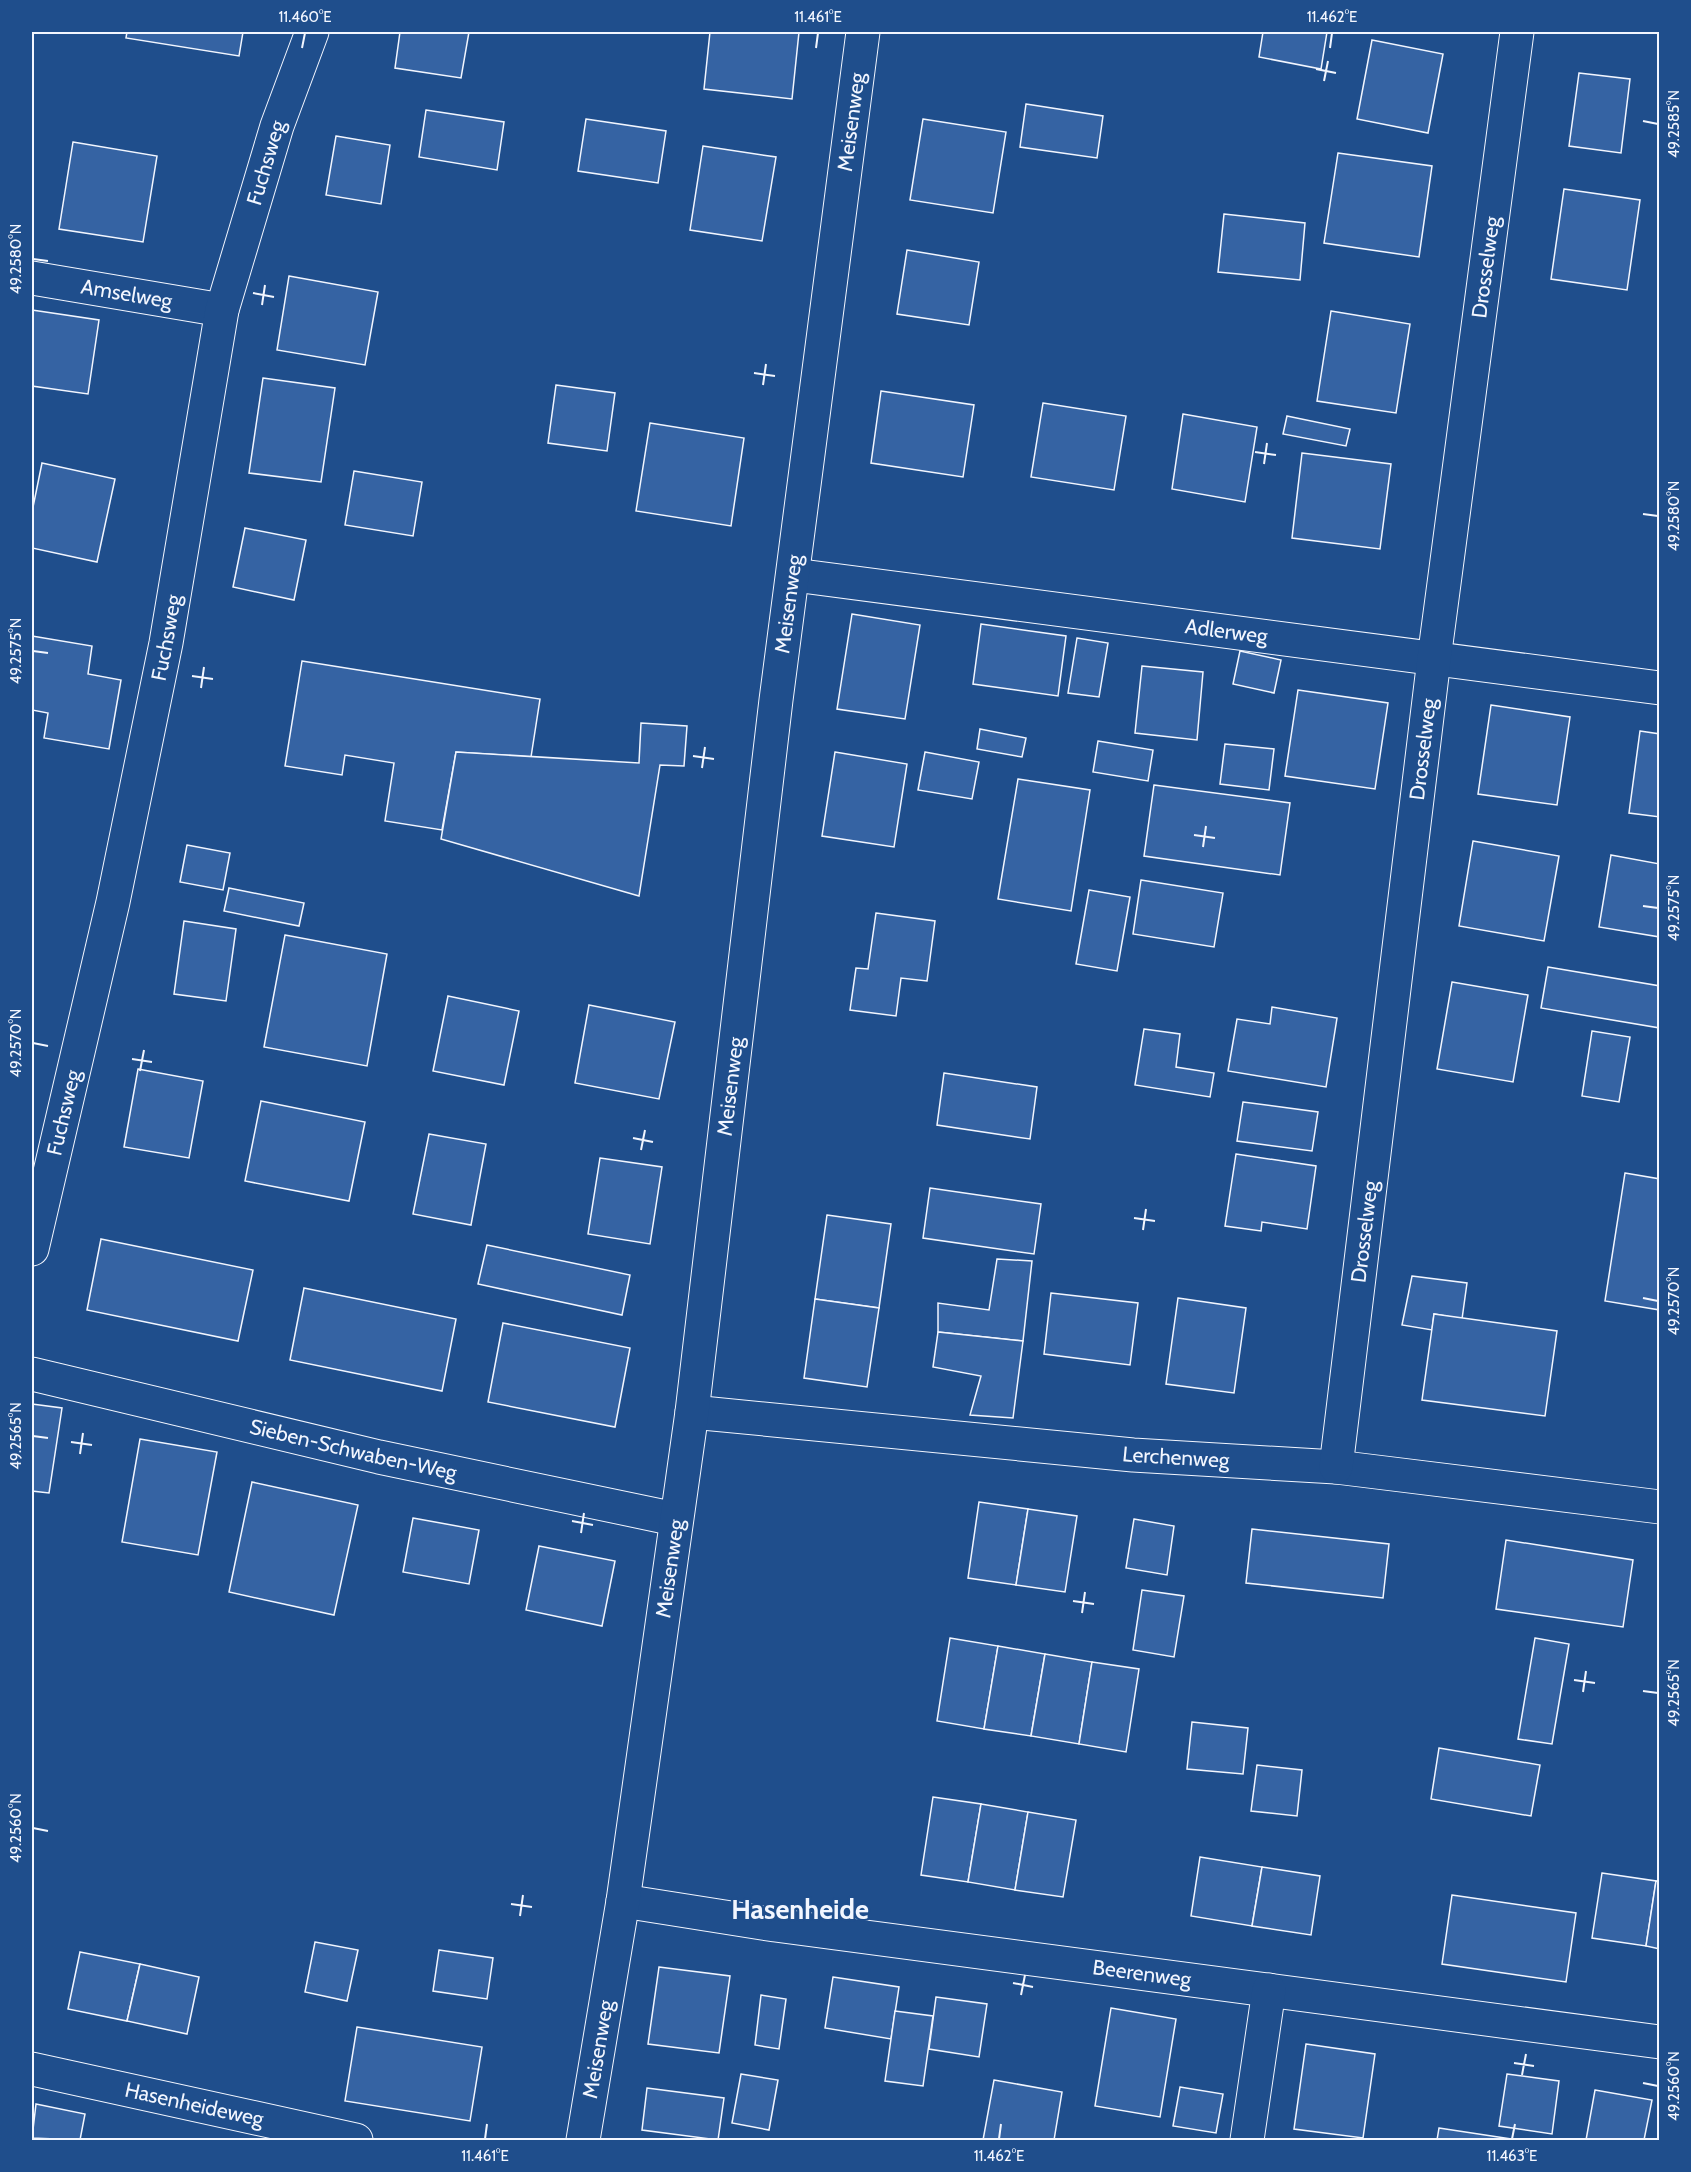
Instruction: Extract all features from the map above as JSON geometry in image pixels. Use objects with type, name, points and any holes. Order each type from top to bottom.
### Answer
[{"type":"street","name":"Fuchsweg","points":[[32,1249],[113,902],[154,699],[222,310],[277,126],[312,32]]},
{"type":"street","name":"Meisenweg","points":[[583,2140],[623,1901],[675,1519],[692,1412],[776,700],[863,32]]},
{"type":"street","name":"Drosselweg","points":[[1336,1467],[1434,659],[1517,32]]},
{"type":"street","name":"Amselweg","points":[[32,278],[222,310]]},
{"type":"street","name":"Adlerweg","points":[[794,575],[1659,688]]},
{"type":"street","name":"Sieben-Schwaben-Weg","points":[[32,1374],[379,1457],[675,1519]]},
{"type":"street","name":"Lerchenweg","points":[[692,1412],[1133,1455],[1336,1467],[1659,1507]]},
{"type":"street","name":"Beerenweg","points":[[623,1901],[787,1927],[1659,2042]]},
{"type":"street","points":[[1247,2140],[1269,1990]]},
{"type":"street","name":"Hasenheideweg","points":[[32,2068],[356,2140]]},
{"type":"building","points":[[127,32],[243,32],[239,56],[126,38]]},
{"type":"building","points":[[400,32],[469,32],[461,78],[395,68]]},
{"type":"building","points":[[710,32],[799,32],[792,99],[704,89]]},
{"type":"building","points":[[1263,32],[1327,32],[1321,69],[1259,57]]},
{"type":"building","points":[[1372,40],[1443,54],[1428,133],[1357,119]]},
{"type":"building","points":[[1579,73],[1630,79],[1621,153],[1569,146]]},
{"type":"building","points":[[1026,104],[1103,116],[1097,158],[1020,147]]},
{"type":"building","points":[[426,110],[504,122],[497,170],[419,157]]},
{"type":"building","points":[[586,119],[666,131],[658,183],[578,171]]},
{"type":"building","points":[[923,119],[1006,132],[993,213],[910,200]]},
{"type":"building","points":[[336,136],[390,145],[381,204],[326,195]]},
{"type":"building","points":[[73,142],[157,156],[143,242],[59,229]]},
{"type":"building","points":[[703,146],[776,157],[762,241],[690,230]]},
{"type":"building","points":[[1338,153],[1432,166],[1419,257],[1324,243]]},
{"type":"building","points":[[1564,189],[1640,200],[1627,290],[1551,279]]},
{"type":"building","points":[[1224,214],[1305,223],[1300,280],[1218,272]]},
{"type":"building","points":[[907,250],[979,262],[969,325],[897,314]]},
{"type":"building","points":[[289,276],[378,292],[365,365],[277,350]]},
{"type":"building","points":[[32,310],[99,320],[88,394],[32,386]]},
{"type":"building","points":[[1331,311],[1410,324],[1396,413],[1317,401]]},
{"type":"building","points":[[263,378],[335,388],[321,482],[249,473]]},
{"type":"building","points":[[556,385],[615,393],[607,451],[548,443]]},
{"type":"building","points":[[881,391],[974,405],[963,477],[871,463]]},
{"type":"building","points":[[1043,403],[1126,416],[1114,490],[1031,477]]},
{"type":"building","points":[[1183,414],[1257,427],[1245,502],[1172,489]]},
{"type":"building","points":[[1287,416],[1350,429],[1346,446],[1283,434]]},
{"type":"building","points":[[650,423],[744,438],[731,526],[636,511]]},
{"type":"building","points":[[1302,453],[1391,464],[1380,549],[1292,538]]},
{"type":"building","points":[[42,463],[115,479],[97,562],[32,548],[32,512]]},
{"type":"building","points":[[354,471],[422,482],[413,536],[345,525]]},
{"type":"building","points":[[245,528],[306,540],[294,600],[233,587]]},
{"type":"building","points":[[852,614],[920,625],[905,719],[837,709]]},
{"type":"building","points":[[981,624],[1066,636],[1058,696],[973,684]]},
{"type":"building","points":[[32,636],[92,646],[88,674],[121,680],[109,749],[44,738],[48,713],[32,710]]},
{"type":"building","points":[[1077,638],[1108,643],[1099,697],[1068,693]]},
{"type":"building","points":[[1240,651],[1281,660],[1274,693],[1233,684]]},
{"type":"building","points":[[302,661],[540,699],[531,757],[456,752],[442,830],[385,821],[394,763],[345,755],[342,775],[285,766]]},
{"type":"building","points":[[1142,666],[1203,672],[1197,740],[1135,733]]},
{"type":"building","points":[[1298,690],[1388,703],[1375,789],[1285,776]]},
{"type":"building","points":[[1491,705],[1570,717],[1557,805],[1478,794]]},
{"type":"building","points":[[641,723],[687,726],[684,766],[660,765],[639,896],[441,839],[456,752],[639,763]]},
{"type":"building","points":[[980,729],[1026,738],[1022,757],[977,749]]},
{"type":"building","points":[[1640,731],[1660,734],[1660,817],[1629,813]]},
{"type":"building","points":[[1098,741],[1153,750],[1148,781],[1093,772]]},
{"type":"building","points":[[1225,744],[1274,749],[1269,790],[1220,784]]},
{"type":"building","points":[[835,752],[907,764],[894,847],[822,836]]},
{"type":"building","points":[[925,752],[979,762],[972,799],[918,790]]},
{"type":"building","points":[[1018,779],[1090,790],[1071,911],[998,899]]},
{"type":"building","points":[[1154,785],[1290,803],[1280,875],[1144,856]]},
{"type":"building","points":[[1473,841],[1559,856],[1544,941],[1459,926]]},
{"type":"building","points":[[187,845],[230,853],[223,890],[180,882]]},
{"type":"building","points":[[1611,855],[1660,864],[1660,937],[1599,927]]},
{"type":"building","points":[[1141,880],[1223,893],[1214,947],[1133,934]]},
{"type":"building","points":[[229,888],[304,903],[299,926],[224,911]]},
{"type":"building","points":[[1089,890],[1130,897],[1117,971],[1076,964]]},
{"type":"building","points":[[876,913],[935,921],[927,981],[901,978],[896,1016],[850,1010],[856,968],[868,969]]},
{"type":"building","points":[[184,921],[236,929],[226,1001],[174,994]]},
{"type":"building","points":[[285,935],[387,954],[367,1066],[264,1047]]},
{"type":"building","points":[[1548,967],[1660,986],[1660,1028],[1541,1008]]},
{"type":"building","points":[[1452,982],[1528,995],[1513,1082],[1437,1069]]},
{"type":"building","points":[[448,996],[519,1011],[504,1085],[433,1071]]},
{"type":"building","points":[[589,1005],[675,1022],[659,1099],[575,1083]]},
{"type":"building","points":[[1272,1007],[1337,1018],[1326,1087],[1228,1071],[1237,1019],[1270,1024]]},
{"type":"building","points":[[1144,1029],[1180,1034],[1176,1067],[1214,1073],[1210,1097],[1135,1085]]},
{"type":"building","points":[[1592,1031],[1630,1037],[1619,1102],[1582,1096]]},
{"type":"building","points":[[138,1069],[203,1081],[189,1158],[124,1147]]},
{"type":"building","points":[[944,1073],[1037,1087],[1030,1139],[937,1125]]},
{"type":"building","points":[[261,1101],[365,1122],[349,1201],[245,1181]]},
{"type":"building","points":[[1243,1102],[1318,1112],[1312,1151],[1237,1141]]},
{"type":"building","points":[[429,1134],[486,1144],[471,1225],[413,1214]]},
{"type":"building","points":[[1236,1154],[1316,1166],[1307,1229],[1262,1222],[1261,1231],[1225,1226]]},
{"type":"building","points":[[600,1158],[662,1167],[650,1244],[588,1234]]},
{"type":"building","points":[[1625,1173],[1660,1179],[1660,1310],[1605,1301]]},
{"type":"building","points":[[930,1188],[1041,1204],[1034,1254],[923,1238]]},
{"type":"building","points":[[827,1215],[891,1224],[879,1308],[815,1299]]},
{"type":"building","points":[[101,1239],[253,1270],[238,1341],[87,1310]]},
{"type":"building","points":[[487,1245],[630,1275],[622,1315],[478,1284]]},
{"type":"building","points":[[997,1259],[1032,1261],[1023,1341],[938,1332],[938,1303],[989,1310]]},
{"type":"building","points":[[1412,1276],[1467,1283],[1462,1319],[1434,1314],[1432,1330],[1402,1325]]},
{"type":"building","points":[[304,1288],[456,1319],[442,1391],[290,1360]]},
{"type":"building","points":[[1051,1293],[1138,1303],[1130,1365],[1044,1354]]},
{"type":"building","points":[[1178,1298],[1246,1308],[1234,1393],[1166,1384]]},
{"type":"building","points":[[815,1299],[879,1308],[867,1387],[804,1378]]},
{"type":"building","points":[[1434,1314],[1557,1331],[1545,1416],[1422,1400]]},
{"type":"building","points":[[503,1323],[630,1348],[615,1427],[488,1402]]},
{"type":"building","points":[[938,1332],[1023,1341],[1013,1418],[970,1415],[981,1376],[933,1367]]},
{"type":"building","points":[[32,1404],[62,1408],[49,1493],[32,1491]]},
{"type":"building","points":[[140,1439],[217,1452],[198,1555],[122,1542]]},
{"type":"building","points":[[252,1482],[358,1505],[334,1615],[229,1592]]},
{"type":"building","points":[[979,1502],[1028,1509],[1016,1585],[968,1578]]},
{"type":"building","points":[[1028,1509],[1077,1516],[1065,1592],[1016,1585]]},
{"type":"building","points":[[413,1518],[479,1530],[469,1584],[403,1572]]},
{"type":"building","points":[[1134,1519],[1174,1526],[1167,1575],[1126,1568]]},
{"type":"building","points":[[1252,1529],[1389,1544],[1383,1598],[1246,1583]]},
{"type":"building","points":[[1506,1540],[1633,1560],[1623,1627],[1496,1609]]},
{"type":"building","points":[[539,1546],[615,1561],[602,1626],[526,1610]]},
{"type":"building","points":[[1142,1590],[1184,1596],[1174,1657],[1133,1650]]},
{"type":"building","points":[[950,1638],[998,1646],[984,1729],[937,1721]]},
{"type":"building","points":[[1535,1638],[1569,1644],[1552,1744],[1518,1739]]},
{"type":"building","points":[[998,1646],[1045,1654],[1031,1736],[984,1729]]},
{"type":"building","points":[[1045,1654],[1092,1662],[1079,1744],[1031,1736]]},
{"type":"building","points":[[1092,1662],[1139,1669],[1126,1752],[1079,1744]]},
{"type":"building","points":[[1192,1722],[1248,1728],[1243,1774],[1187,1769]]},
{"type":"building","points":[[1439,1748],[1540,1765],[1531,1816],[1431,1799]]},
{"type":"building","points":[[1257,1765],[1302,1770],[1297,1816],[1251,1811]]},
{"type":"building","points":[[933,1797],[981,1804],[968,1882],[921,1875]]},
{"type":"building","points":[[981,1804],[1028,1812],[1015,1890],[968,1882]]},
{"type":"building","points":[[1028,1812],[1076,1820],[1063,1897],[1015,1890]]},
{"type":"building","points":[[1200,1857],[1262,1867],[1252,1926],[1191,1916]]},
{"type":"building","points":[[1262,1867],[1320,1876],[1311,1935],[1252,1926]]},
{"type":"building","points":[[1602,1873],[1656,1881],[1646,1946],[1592,1938]]},
{"type":"building","points":[[1656,1881],[1660,1882],[1660,1949],[1646,1946]]},
{"type":"building","points":[[1452,1895],[1576,1913],[1566,1982],[1442,1964]]},
{"type":"building","points":[[315,1942],[358,1950],[347,2001],[305,1992]]},
{"type":"building","points":[[439,1950],[493,1958],[487,1999],[433,1991]]},
{"type":"building","points":[[80,1952],[140,1964],[127,2021],[68,2009]]},
{"type":"building","points":[[140,1964],[199,1977],[187,2034],[127,2021]]},
{"type":"building","points":[[659,1967],[730,1976],[719,2053],[648,2044]]},
{"type":"building","points":[[833,1977],[899,1987],[891,2039],[825,2028]]},
{"type":"building","points":[[761,1995],[786,1999],[779,2049],[755,2045]]},
{"type":"building","points":[[936,1997],[987,2004],[979,2057],[929,2049]]},
{"type":"building","points":[[1111,2008],[1176,2019],[1160,2117],[1095,2106]]},
{"type":"building","points":[[895,2011],[933,2016],[923,2086],[885,2081]]},
{"type":"building","points":[[357,2027],[482,2047],[470,2121],[345,2101]]},
{"type":"building","points":[[1306,2044],[1375,2054],[1363,2138],[1294,2129]]},
{"type":"building","points":[[741,2074],[778,2080],[769,2130],[732,2123]]},
{"type":"building","points":[[1507,2074],[1559,2081],[1552,2134],[1499,2126]]},
{"type":"building","points":[[994,2080],[1062,2092],[1054,2140],[983,2140]]},
{"type":"building","points":[[1180,2087],[1223,2094],[1216,2133],[1173,2126]]},
{"type":"building","points":[[647,2088],[724,2098],[718,2140],[642,2130]]},
{"type":"building","points":[[1595,2090],[1652,2100],[1644,2140],[1586,2140]]},
{"type":"building","points":[[36,2104],[85,2114],[80,2140],[32,2138]]},
{"type":"building","points":[[1439,2128],[1518,2140],[1437,2140]]},
{"type":"district","name":"Hasenheide","points":[[800,1910]]}]
